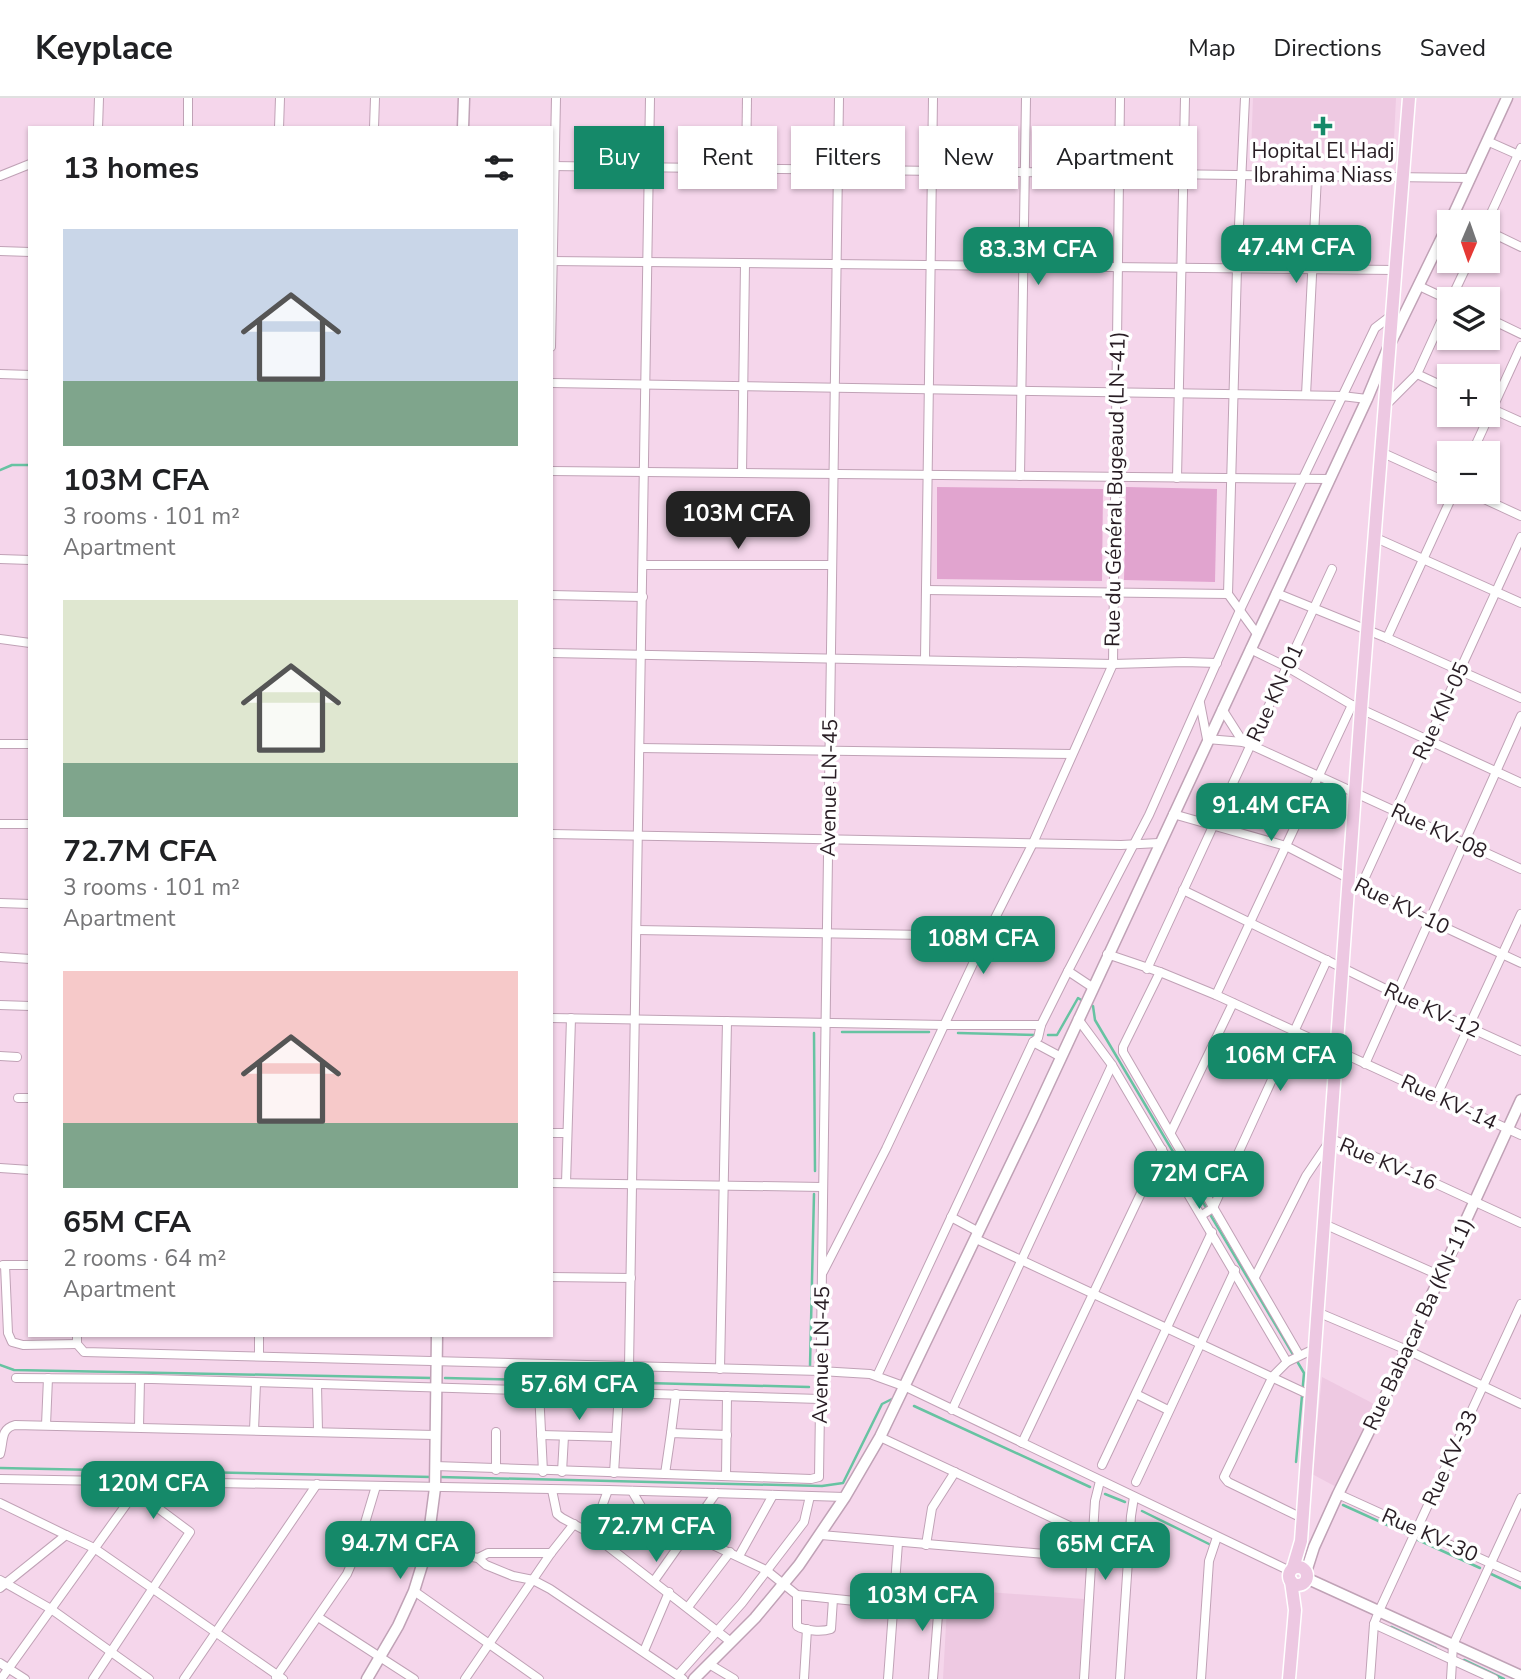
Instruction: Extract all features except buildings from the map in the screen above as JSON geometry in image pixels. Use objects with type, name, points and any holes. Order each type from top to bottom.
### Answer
[{"type":"main road","points":[[1289,1679],[1300,1572],[1306,1393],[1314,1349],[1344,968],[1355,883],[1356,707],[1369,632],[1409,98]]},
{"type":"street","points":[[98,126],[99,98]]},
{"type":"street","points":[[188,98],[188,126]]},
{"type":"street","points":[[279,126],[280,98]]},
{"type":"street","points":[[374,126],[375,98]]},
{"type":"street","points":[[463,126],[464,98]]},
{"type":"street","points":[[556,98],[553,166],[574,166]]},
{"type":"street","points":[[650,98],[650,126]]},
{"type":"street","points":[[747,98],[747,126]]},
{"type":"street","name":"Avenue LN-45","points":[[839,98],[839,126]]},
{"type":"street","points":[[933,98],[933,126]]},
{"type":"street","points":[[1020,476],[1026,98]]},
{"type":"street","name":"Rue du Général Bugeaud (LN-41)","points":[[1120,98],[1120,126]]},
{"type":"street","points":[[1184,126],[1185,98]]},
{"type":"street","points":[[1245,98],[1237,268],[1228,594],[1257,634]]},
{"type":"street","points":[[1456,210],[1507,98]]},
{"type":"street","points":[[1487,141],[1520,153],[1493,210]]},
{"type":"street","points":[[0,176],[28,165]]},
{"type":"street","points":[[1018,172],[1032,172]]},
{"type":"street","points":[[1197,174],[1470,178]]},
{"type":"street","points":[[1306,395],[1317,176]]},
{"type":"street","points":[[629,1367],[649,189]]},
{"type":"street","name":"Avenue LN-45","points":[[726,1476],[819,1477],[838,189]]},
{"type":"street","points":[[925,659],[932,189]]},
{"type":"street","name":"Rue du Général Bugeaud (LN-41)","points":[[822,1275],[886,1149],[1033,843],[1113,664],[1119,189]]},
{"type":"street","points":[[1177,478],[1183,189]]},
{"type":"street","points":[[1500,237],[1521,247]]},
{"type":"street","points":[[694,1679],[785,1583],[821,1535],[880,1437],[906,1387],[1367,399],[1389,346],[1437,249]]},
{"type":"street","points":[[0,251],[28,252]]},
{"type":"street","points":[[553,261],[1395,270]]},
{"type":"street","points":[[742,473],[745,264]]},
{"type":"street","points":[[1419,286],[1437,295]]},
{"type":"street","points":[[877,1377],[1033,1042],[1038,1038],[1041,1025],[1149,815],[1240,610],[1342,396],[1375,328],[1392,315]]},
{"type":"street","points":[[1500,324],[1521,334]]},
{"type":"street","points":[[1386,405],[1417,374],[1437,330]]},
{"type":"street","points":[[1500,387],[1521,346]]},
{"type":"street","points":[[0,374],[28,375]]},
{"type":"street","points":[[1417,374],[1437,383]]},
{"type":"street","points":[[553,383],[1306,395],[1367,399]]},
{"type":"street","points":[[1500,412],[1521,422]]},
{"type":"street","points":[[1383,453],[1437,478]]},
{"type":"street","points":[[553,471],[1329,480]]},
{"type":"street","points":[[1387,638],[1449,504]]},
{"type":"street","points":[[1495,504],[1521,516]]},
{"type":"street","name":"Rue KN-05","points":[[1355,883],[1396,811],[1521,537]]},
{"type":"street","points":[[1376,538],[1521,603]]},
{"type":"street","points":[[0,559],[28,560]]},
{"type":"street","points":[[643,565],[832,565]]},
{"type":"street","name":"Rue KN-01","points":[[1147,969],[1215,824],[1247,743],[1287,667],[1332,569]]},
{"type":"street","points":[[926,590],[1228,594]]},
{"type":"street","points":[[1276,593],[1387,638],[1521,698]]},
{"type":"street","points":[[553,595],[643,597]]},
{"type":"street","points":[[0,639],[28,643]]},
{"type":"street","points":[[1250,649],[1356,707],[1521,783]]},
{"type":"street","points":[[553,653],[1113,664],[1217,663]]},
{"type":"street","points":[[1200,701],[1207,739]]},
{"type":"street","points":[[1216,995],[1319,775],[1356,707]]},
{"type":"street","points":[[1221,708],[1247,743]]},
{"type":"street","points":[[1365,1063],[1521,716]]},
{"type":"street","points":[[1207,739],[1247,743]]},
{"type":"street","name":"Rue KV-08","points":[[1247,743],[1521,869]]},
{"type":"street","points":[[0,744],[28,744]]},
{"type":"street","points":[[640,748],[1072,754]]},
{"type":"street","name":"Rue KV-10","points":[[1173,814],[1286,846],[1429,920],[1521,962]]},
{"type":"street","points":[[0,824],[28,824]]},
{"type":"street","points":[[553,834],[1132,845],[1159,843]]},
{"type":"street","name":"Rue KV-12","points":[[1184,890],[1396,994],[1521,1051]]},
{"type":"street","points":[[0,903],[28,904]]},
{"type":"street","points":[[1436,1097],[1521,914]]},
{"type":"street","points":[[637,930],[986,936]]},
{"type":"street","name":"Rue KV-14","points":[[1107,954],[1216,995],[1521,1135]]},
{"type":"street","points":[[0,957],[28,959]]},
{"type":"street","points":[[1208,1212],[1327,960]]},
{"type":"street","points":[[1068,971],[1092,987]]},
{"type":"street","points":[[1160,972],[1123,1052],[1171,1132],[1208,1212],[1255,1277],[1293,1359]]},
{"type":"street","points":[[1171,1132],[1233,1003]]},
{"type":"street","points":[[0,1005],[28,1006]]},
{"type":"street","points":[[553,1018],[1041,1025]]},
{"type":"street","points":[[566,1183],[571,1018]]},
{"type":"street","points":[[1078,1019],[1112,1065],[1162,1149],[1196,1191],[1208,1212],[1212,1233],[1293,1359]]},
{"type":"street","points":[[720,1369],[727,1021]]},
{"type":"street","points":[[1033,1042],[1061,1057]]},
{"type":"street","points":[[0,1056],[17,1057]]},
{"type":"street","points":[[952,1410],[1112,1065]]},
{"type":"street","points":[[18,1098],[28,1098]]},
{"type":"street","name":"Rue Babacar Ba (KN-11)","points":[[1300,1572],[1408,1350],[1521,1100]]},
{"type":"street","points":[[553,1133],[567,1133]]},
{"type":"street","points":[[1255,1277],[1306,1176],[1331,1139]]},
{"type":"street","name":"Rue KV-16","points":[[1331,1139],[1521,1223]]},
{"type":"street","points":[[1022,1443],[1162,1149]]},
{"type":"street","points":[[0,1168],[28,1170]]},
{"type":"street","points":[[553,1183],[823,1187]]},
{"type":"street","points":[[951,1217],[1022,1261],[1306,1393]]},
{"type":"street","points":[[1324,1224],[1441,1276]]},
{"type":"street","points":[[1102,1465],[1212,1233]]},
{"type":"street","points":[[28,1265],[3,1265],[4,1311],[8,1333],[16,1345],[77,1340],[84,1352],[820,1371],[877,1377],[906,1387],[1217,1537],[1300,1572],[1521,1676]]},
{"type":"street","points":[[1136,1482],[1234,1270]]},
{"type":"street","points":[[553,1277],[631,1278]]},
{"type":"street","name":"Rue KV-33","points":[[1370,1679],[1374,1624],[1379,1611],[1521,1304]]},
{"type":"street","points":[[1317,1312],[1408,1350],[1521,1404]]},
{"type":"street","points":[[259,1356],[260,1337]]},
{"type":"street","points":[[367,1679],[414,1591],[427,1549],[435,1477],[437,1337]]},
{"type":"street","points":[[1302,1518],[1228,1482],[1224,1477],[1273,1376],[1293,1359],[1314,1349]]},
{"type":"street","points":[[16,1378],[140,1379],[820,1399]]},
{"type":"street","points":[[46,1425],[48,1378]]},
{"type":"street","points":[[139,1427],[140,1379]]},
{"type":"street","points":[[254,1430],[256,1383]]},
{"type":"street","points":[[317,1385],[318,1432]]},
{"type":"street","points":[[539,1391],[543,1472]]},
{"type":"street","points":[[614,1473],[620,1392]]},
{"type":"street","points":[[665,1474],[676,1394]]},
{"type":"street","points":[[1136,1394],[1168,1410]]},
{"type":"street","points":[[0,1479],[376,1486],[496,1470],[726,1476],[727,1396]]},
{"type":"street","points":[[0,1454],[1,1434],[10,1426],[435,1435]]},
{"type":"street","points":[[496,1432],[496,1470]]},
{"type":"street","points":[[671,1433],[727,1435]]},
{"type":"street","points":[[541,1435],[616,1437]]},
{"type":"street","points":[[562,1472],[564,1436]]},
{"type":"street","points":[[880,1437],[1093,1538]]},
{"type":"street","points":[[926,1545],[932,1508],[955,1472]]},
{"type":"street","points":[[435,1477],[552,1490],[845,1497]]},
{"type":"street","points":[[1084,1679],[1095,1501],[1100,1481]]},
{"type":"street","points":[[1,1679],[143,1482]]},
{"type":"street","points":[[184,1679],[317,1485]]},
{"type":"street","points":[[0,1503],[94,1548],[279,1678],[352,1564],[376,1486]]},
{"type":"street","points":[[552,1490],[557,1514],[592,1534],[731,1642]]},
{"type":"street","points":[[592,1534],[608,1490]]},
{"type":"street","points":[[93,1679],[190,1532],[135,1491]]},
{"type":"street","points":[[632,1491],[647,1514],[766,1570],[797,1595],[894,1605]]},
{"type":"street","points":[[654,1581],[716,1493]]},
{"type":"street","points":[[739,1556],[773,1494]]},
{"type":"street","name":"Rue KV-30","points":[[1338,1494],[1521,1577]]},
{"type":"street","points":[[427,1549],[478,1558],[495,1569],[533,1580],[680,1677],[805,1520],[810,1496]]},
{"type":"street","points":[[1120,1679],[1134,1497]]},
{"type":"street","points":[[1451,1679],[1453,1645],[1521,1499]]},
{"type":"street","points":[[465,1679],[551,1553],[575,1524]]},
{"type":"street","points":[[66,1535],[2,1584],[51,1609],[149,1679]]},
{"type":"street","points":[[821,1535],[1092,1559]]},
{"type":"street","points":[[1201,1679],[1209,1561],[1217,1537]]},
{"type":"street","points":[[888,1679],[898,1543]]},
{"type":"street","points":[[688,1607],[730,1552]]},
{"type":"street","points":[[478,1558],[488,1553],[551,1553]]},
{"type":"street","points":[[933,1679],[940,1589]]},
{"type":"street","points":[[414,1591],[539,1679]]},
{"type":"street","points":[[644,1651],[669,1592]]},
{"type":"street","points":[[797,1595],[797,1626],[807,1629],[831,1629],[833,1599]]},
{"type":"street","points":[[318,1617],[414,1679]]},
{"type":"street","points":[[1374,1624],[1494,1679]]},
{"type":"street","points":[[804,1679],[807,1629]]},
{"type":"street","points":[[0,1663],[25,1679]]},
{"type":"street","points":[[709,1664],[734,1679]]},
{"type":"shaded area","name":"Hopital El Hadj Ibrahima Niass","points":[[1253,98],[1396,98],[1393,160],[1251,153]]},
{"type":"shaded area","points":[[937,487],[1103,489],[1102,581],[937,579]]},
{"type":"shaded area","points":[[1126,487],[1217,489],[1215,582],[1124,580]]},
{"type":"shaded area","points":[[1322,1377],[1376,1405],[1340,1489],[1312,1474]]},
{"type":"shaded area","points":[[948,1589],[1084,1599],[1079,1679],[943,1679]]},
{"type":"waterway","points":[[0,470],[12,465],[28,465]]},
{"type":"waterway","points":[[1048,1035],[1057,1035],[1078,998],[1083,1001]]},
{"type":"waterway","points":[[1089,1004],[1093,1006],[1095,1020],[1304,1373],[1296,1462]]},
{"type":"waterway","points":[[842,1032],[929,1032]]},
{"type":"waterway","points":[[814,1033],[815,1171]]},
{"type":"waterway","points":[[958,1033],[1036,1035]]},
{"type":"waterway","points":[[810,1366],[814,1194]]},
{"type":"waterway","points":[[0,1365],[14,1370],[432,1378]]},
{"type":"waterway","points":[[445,1378],[809,1387]]},
{"type":"waterway","points":[[439,1477],[822,1486],[843,1483],[882,1404],[896,1397]]},
{"type":"waterway","points":[[914,1406],[1090,1487]]},
{"type":"waterway","points":[[0,1468],[432,1477]]},
{"type":"waterway","points":[[1105,1494],[1125,1502]]},
{"type":"waterway","points":[[1343,1505],[1407,1534]]},
{"type":"waterway","points":[[1142,1511],[1209,1544]]},
{"type":"waterway","points":[[1416,1539],[1480,1568]]},
{"type":"waterway","points":[[1489,1573],[1521,1588]]},
{"type":"waterway","points":[[1391,1627],[1436,1648]]},
{"type":"waterway","points":[[1464,1660],[1504,1679]]},
{"type":"place","name":"Hopital El Hadj Ibrahima Niass","points":[[1323,126]]}]
